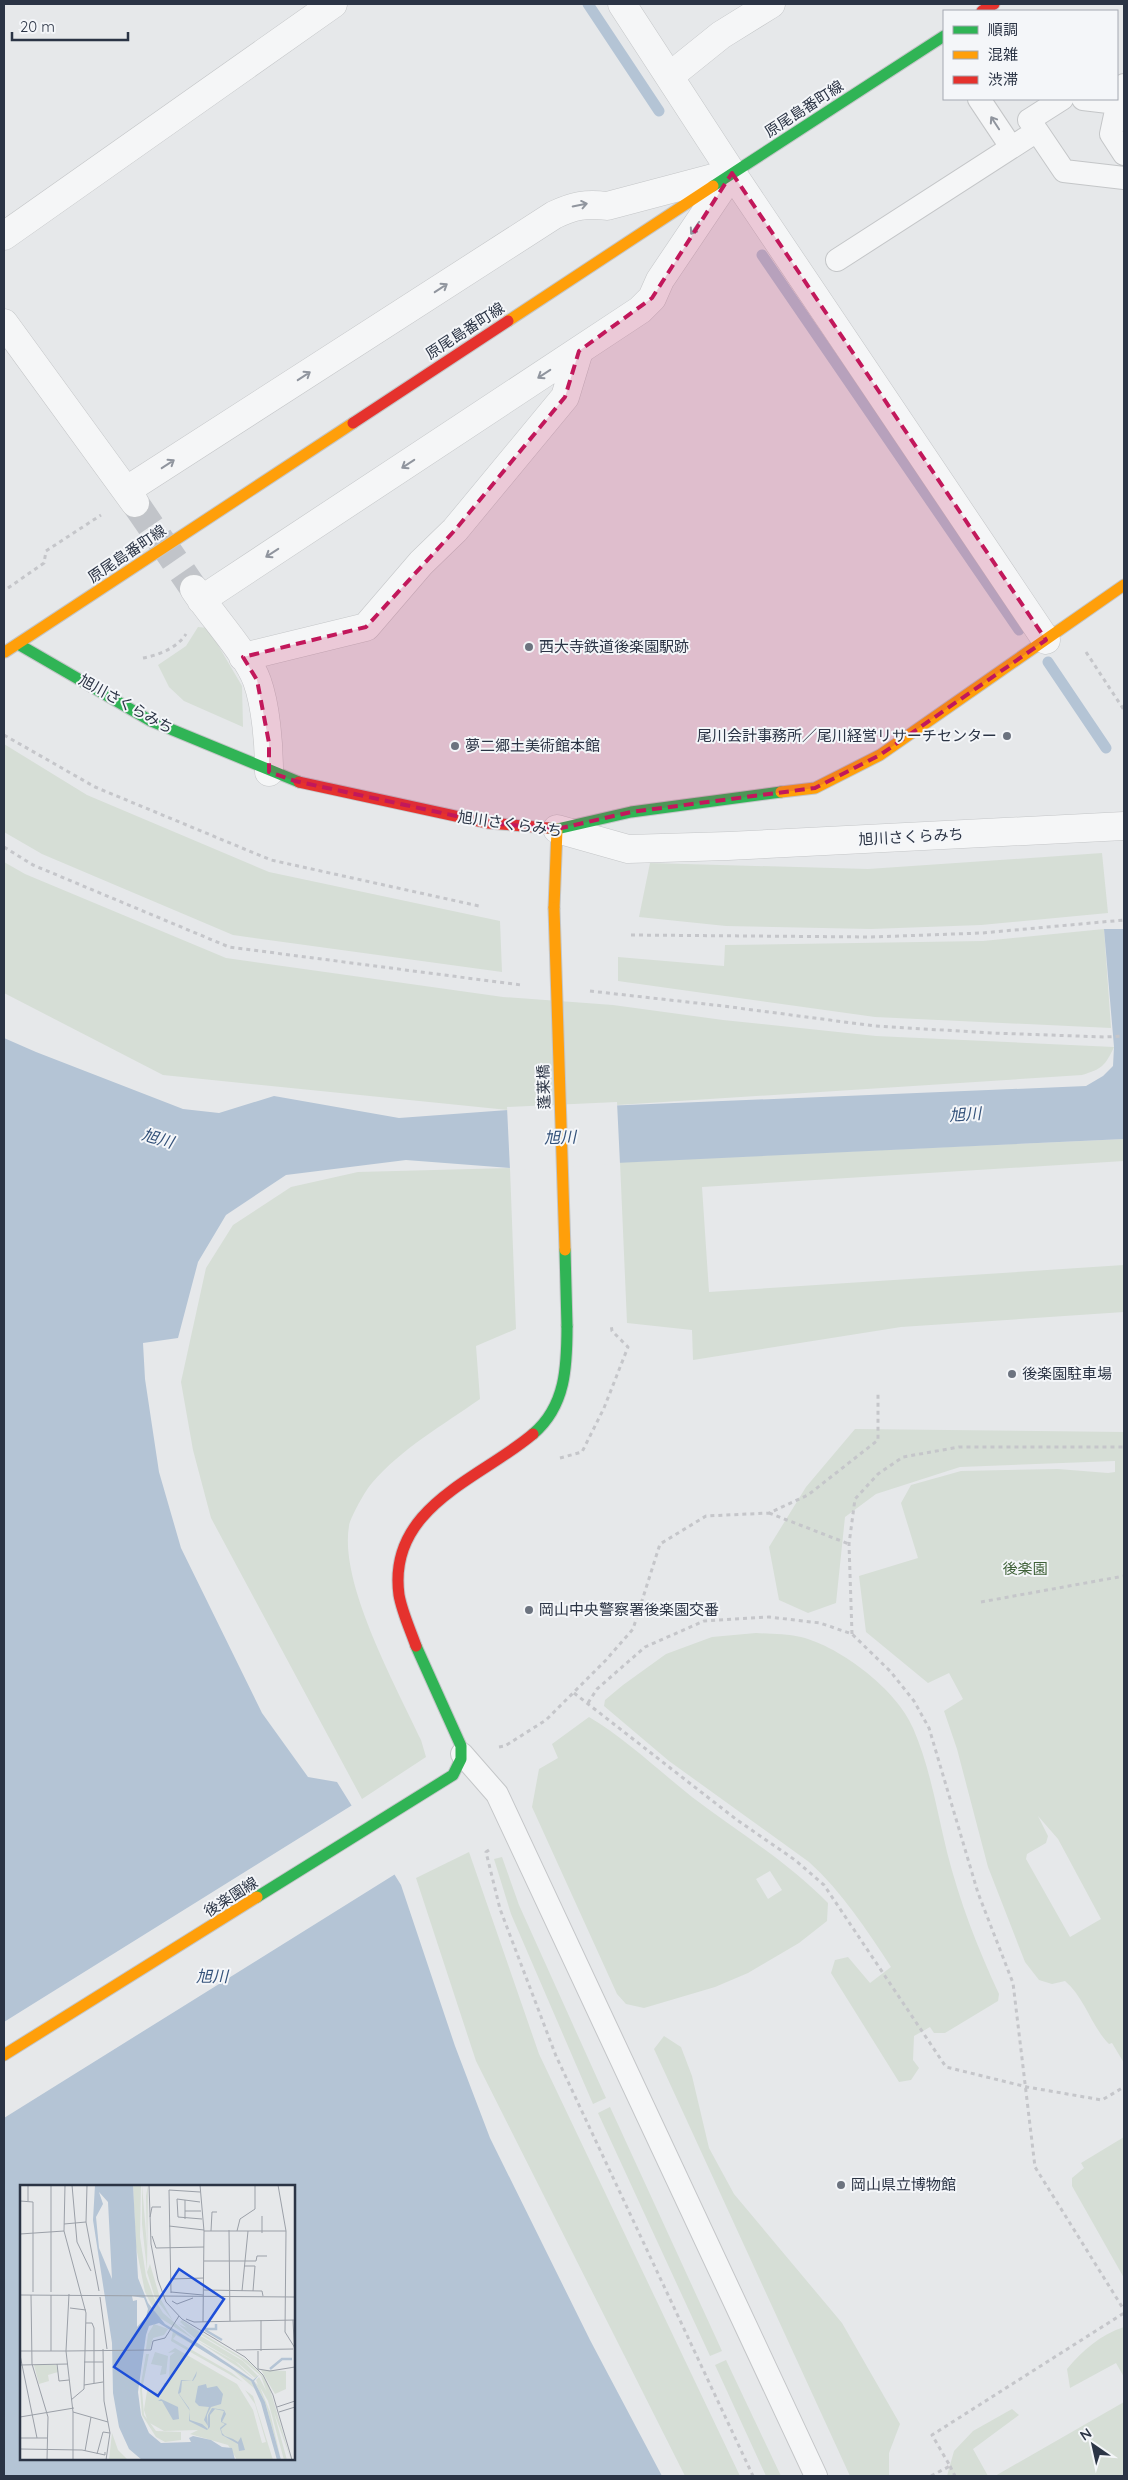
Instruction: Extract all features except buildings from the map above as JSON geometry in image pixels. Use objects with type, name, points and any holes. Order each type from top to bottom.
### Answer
[{"type":"street","points":[[4,236],[333,4]]},
{"type":"street","points":[[622,4],[732,173],[1057,632]]},
{"type":"street","points":[[670,76],[721,35],[771,4]]},
{"type":"street","name":"原尾島番町線","points":[[9,644],[732,173],[942,41]]},
{"type":"street","points":[[269,772],[269,743],[257,680],[243,657],[197,594],[579,352],[640,310],[652,298],[660,280],[732,173]]},
{"type":"street","points":[[4,323],[131,496],[554,215],[571,207],[589,203],[607,206],[732,173]]},
{"type":"street","points":[[243,657],[366,627],[421,563],[455,530],[564,397],[579,352]]},
{"type":"street","points":[[557,829],[631,812],[814,788],[880,755],[1124,586]]},
{"type":"street","name":"旭川さくらみち","points":[[9,644],[89,683],[151,721],[269,772],[295,781],[488,823],[557,829],[628,849],[728,846],[1124,826]]},
{"type":"street","name":"蓬莱橋","points":[[462,1754],[461,1746],[420,1658],[403,1612],[399,1591],[402,1556],[413,1529],[433,1504],[530,1438],[549,1417],[558,1401],[564,1383],[567,1326],[554,908],[557,829]]},
{"type":"street","name":"後楽園線","points":[[4,2055],[435,1788],[454,1775],[459,1767],[462,1754]]},
{"type":"lane","points":[[1121,94],[1111,134],[1124,154]]},
{"type":"lane","points":[[981,100],[1011,147]]},
{"type":"lane","points":[[1060,100],[1029,120],[1064,171],[1124,178]]},
{"type":"lane","points":[[837,260],[1037,131]]},
{"type":"lane","points":[[462,1754],[497,1794],[816,2476]]},
{"type":"path","points":[[8,588],[44,563],[46,551],[131,496]]},
{"type":"path","points":[[1057,632],[1124,710]]},
{"type":"path","points":[[143,658],[159,654],[180,643],[184,637]]},
{"type":"path","points":[[4,735],[95,787],[271,860],[480,906]]},
{"type":"path","points":[[631,935],[871,937],[955,934],[1124,920]]},
{"type":"path","points":[[1105,1037],[1124,1036]]},
{"type":"path","points":[[462,1754],[505,1746],[546,1720],[574,1693],[633,1629],[660,1544],[706,1516],[769,1513],[808,1495],[878,1440],[878,1394]]},
{"type":"path","points":[[852,1634],[849,1544],[855,1499],[878,1474],[903,1457],[959,1447],[1124,1447]]},
{"type":"path","points":[[769,1513],[849,1544]]},
{"type":"path","points":[[981,1602],[1124,1576]]},
{"type":"path","points":[[588,1703],[597,1690],[645,1646],[704,1621],[769,1617],[820,1623],[852,1634],[890,1671],[914,1701],[929,1728],[978,1893],[1013,1983],[1036,2167],[1124,2311],[932,2435],[956,2476]]},
{"type":"path","points":[[574,1693],[737,1820],[795,1860],[824,1885],[946,2067],[1027,2087],[1102,2100],[1124,2086]]},
{"type":"path","points":[[514,1832],[486,1852],[500,1909],[556,2056],[753,2476]]},
{"type":"path","points":[[931,2476],[950,2466]]},
{"type":"highlighted area","points":[[732,173],[1046,640],[880,755],[815,788],[631,812],[557,829],[488,823],[295,781],[269,772],[269,743],[257,680],[243,657],[366,627],[455,530],[565,397],[579,351],[652,298]]},
{"type":"green space","points":[[198,627],[208,628],[242,686],[243,727],[184,701],[169,687],[158,665],[186,646]]},
{"type":"green space","points":[[4,744],[87,795],[269,872],[500,921],[502,972],[233,935],[42,854],[4,832]]},
{"type":"green space","points":[[1102,853],[1108,913],[981,925],[871,929],[726,926],[639,917],[650,863],[868,869]]},
{"type":"green space","points":[[4,862],[25,874],[226,958],[503,997],[613,1005],[723,1020],[876,1036],[1114,1047],[1102,1066],[1082,1075],[617,1105],[508,1110],[163,1075],[4,993]]},
{"type":"green space","points":[[1104,929],[1111,1028],[875,1017],[618,981],[618,957],[724,966],[725,945],[983,941]]},
{"type":"green space","points":[[1124,1139],[1124,1161],[702,1187],[709,1292],[1124,1265],[1124,1312],[901,1327],[693,1360],[692,1330],[627,1323],[620,1162]]},
{"type":"green space","points":[[510,1168],[516,1329],[476,1346],[480,1399],[409,1448],[383,1471],[366,1491],[355,1510],[349,1526],[348,1550],[361,1605],[385,1664],[421,1740],[426,1757],[362,1799],[211,1518],[193,1450],[181,1382],[206,1268],[233,1225],[291,1187],[358,1172]]},
{"type":"green space","name":"後楽園","points":[[855,1429],[1124,1432],[1124,2063],[1112,2043],[1109,2044],[1097,2029],[1072,1988],[1065,1981],[1052,1984],[1039,1980],[1025,1962],[988,1867],[957,1749],[944,1711],[963,1699],[949,1673],[928,1683],[866,1632],[859,1576],[918,1558],[901,1503],[911,1485],[961,1471],[1058,1469],[1108,1473],[1115,1472],[1115,1461],[960,1467],[876,1494],[845,1517],[836,1603],[808,1613],[779,1600],[769,1547],[806,1487]],"holes":[[[1038,1816],[1058,1839],[1101,1919],[1070,1937],[1026,1859],[1027,1854],[1046,1843],[1048,1836]]]},
{"type":"green space","points":[[756,1633],[801,1637],[817,1642],[850,1660],[881,1685],[894,1699],[913,1728],[919,1743],[929,1774],[957,1888],[976,1942],[999,1994],[998,2001],[945,2033],[934,2033],[930,2027],[914,2036],[913,2060],[919,2068],[911,2080],[899,2082],[831,1973],[835,1960],[848,1957],[870,1983],[891,1967],[843,1899],[809,1862],[669,1761],[604,1706],[605,1700],[666,1654],[712,1637]]},
{"type":"green space","points":[[589,1717],[603,1726],[692,1797],[796,1874],[828,1903],[827,1921],[799,1943],[748,1973],[715,1987],[644,2008],[626,2004],[617,1994],[532,1807],[539,1769],[558,1758],[552,1744]],"holes":[[[770,1871],[782,1890],[768,1899],[756,1879]]]},
{"type":"green space","points":[[469,1852],[539,2054],[740,2476],[685,2476],[476,2061],[416,1878]]},
{"type":"green space","points":[[502,1857],[519,1905],[606,2098],[593,2104],[511,1914],[494,1859]]},
{"type":"green space","points":[[664,2036],[681,2047],[692,2076],[709,2148],[734,2194],[842,2323],[900,2424],[889,2453],[889,2476],[850,2476],[654,2049]]},
{"type":"green space","points":[[610,2107],[722,2351],[710,2356],[598,2113]]},
{"type":"green space","points":[[1124,2137],[1124,2278],[1072,2186],[1072,2178],[1084,2168],[1081,2163]]},
{"type":"green space","points":[[1124,2327],[1124,2377],[1116,2363],[1070,2388],[1067,2369],[1073,2362],[1086,2349],[1107,2334]]},
{"type":"green space","points":[[726,2360],[781,2476],[766,2476],[715,2365]]},
{"type":"green space","points":[[1124,2402],[1124,2476],[995,2476]]},
{"type":"green space","points":[[1012,2409],[1019,2415],[973,2449],[988,2476],[947,2476],[954,2451],[973,2431]]},
{"type":"water","name":"旭川","points":[[1104,929],[1124,929],[1124,1139],[510,1168],[406,1160],[286,1175],[226,1215],[198,1262],[178,1338],[143,1343],[145,1379],[159,1472],[181,1548],[262,1713],[308,1777],[337,1782],[401,1885],[455,2046],[490,2138],[590,2340],[662,2476],[4,2476],[4,1038],[183,1109],[219,1113],[274,1096],[399,1118],[508,1110],[1086,1086],[1103,1076],[1113,1066],[1114,1047]]},
{"type":"pier","points":[[617,1102],[620,1164],[510,1170],[507,1107]]},
{"type":"pier","points":[[354,1804],[397,1873],[4,2118],[4,2022]]},
{"type":"waterway","points":[[588,4],[659,111]]},
{"type":"waterway","points":[[762,255],[1019,630]]},
{"type":"waterway","points":[[1048,662],[1106,748]]},
{"type":"tunnel","points":[[135,503],[194,589]]},
{"type":"traffic: fast","points":[[713,186],[943,37]]},
{"type":"traffic: fast","points":[[18,644],[151,721],[299,782]]},
{"type":"traffic: fast","points":[[548,828],[557,829],[631,812],[781,792]]},
{"type":"traffic: fast","points":[[565,1250],[567,1326]]},
{"type":"traffic: fast","points":[[533,1434],[544,1423],[558,1398],[565,1370],[567,1326]]},
{"type":"traffic: fast","points":[[257,1897],[453,1775],[461,1759],[461,1746],[416,1646]]},
{"type":"traffic: slow","points":[[508,321],[713,186]]},
{"type":"traffic: slow","points":[[5,652],[353,423]]},
{"type":"traffic: slow","points":[[781,792],[815,788],[880,755],[1124,585]]},
{"type":"traffic: slow","points":[[554,908],[557,829]]},
{"type":"traffic: slow","points":[[554,908],[565,1250]]},
{"type":"traffic: slow","points":[[4,2055],[257,1897]]},
{"type":"traffic: jam","points":[[984,10],[994,4]]},
{"type":"traffic: jam","points":[[353,423],[508,321]]},
{"type":"traffic: jam","points":[[299,782],[488,823],[548,828]]},
{"type":"traffic: jam","points":[[416,1646],[399,1595],[399,1565],[407,1539],[422,1517],[442,1498],[533,1434]]},
{"type":"place","name":"西大寺鉄道後楽園駅跡","points":[[529,647]]},
{"type":"place","name":"尾川会計事務所／尾川経営リサーチセンター","points":[[1007,736]]},
{"type":"place","name":"夢二郷土美術館本館","points":[[455,746]]},
{"type":"place","name":"後楽園駐車場","points":[[1012,1374]]},
{"type":"place","name":"岡山中央警察署後楽園交番","points":[[529,1610]]},
{"type":"place","name":"岡山県立博物館","points":[[841,2185]]}]
